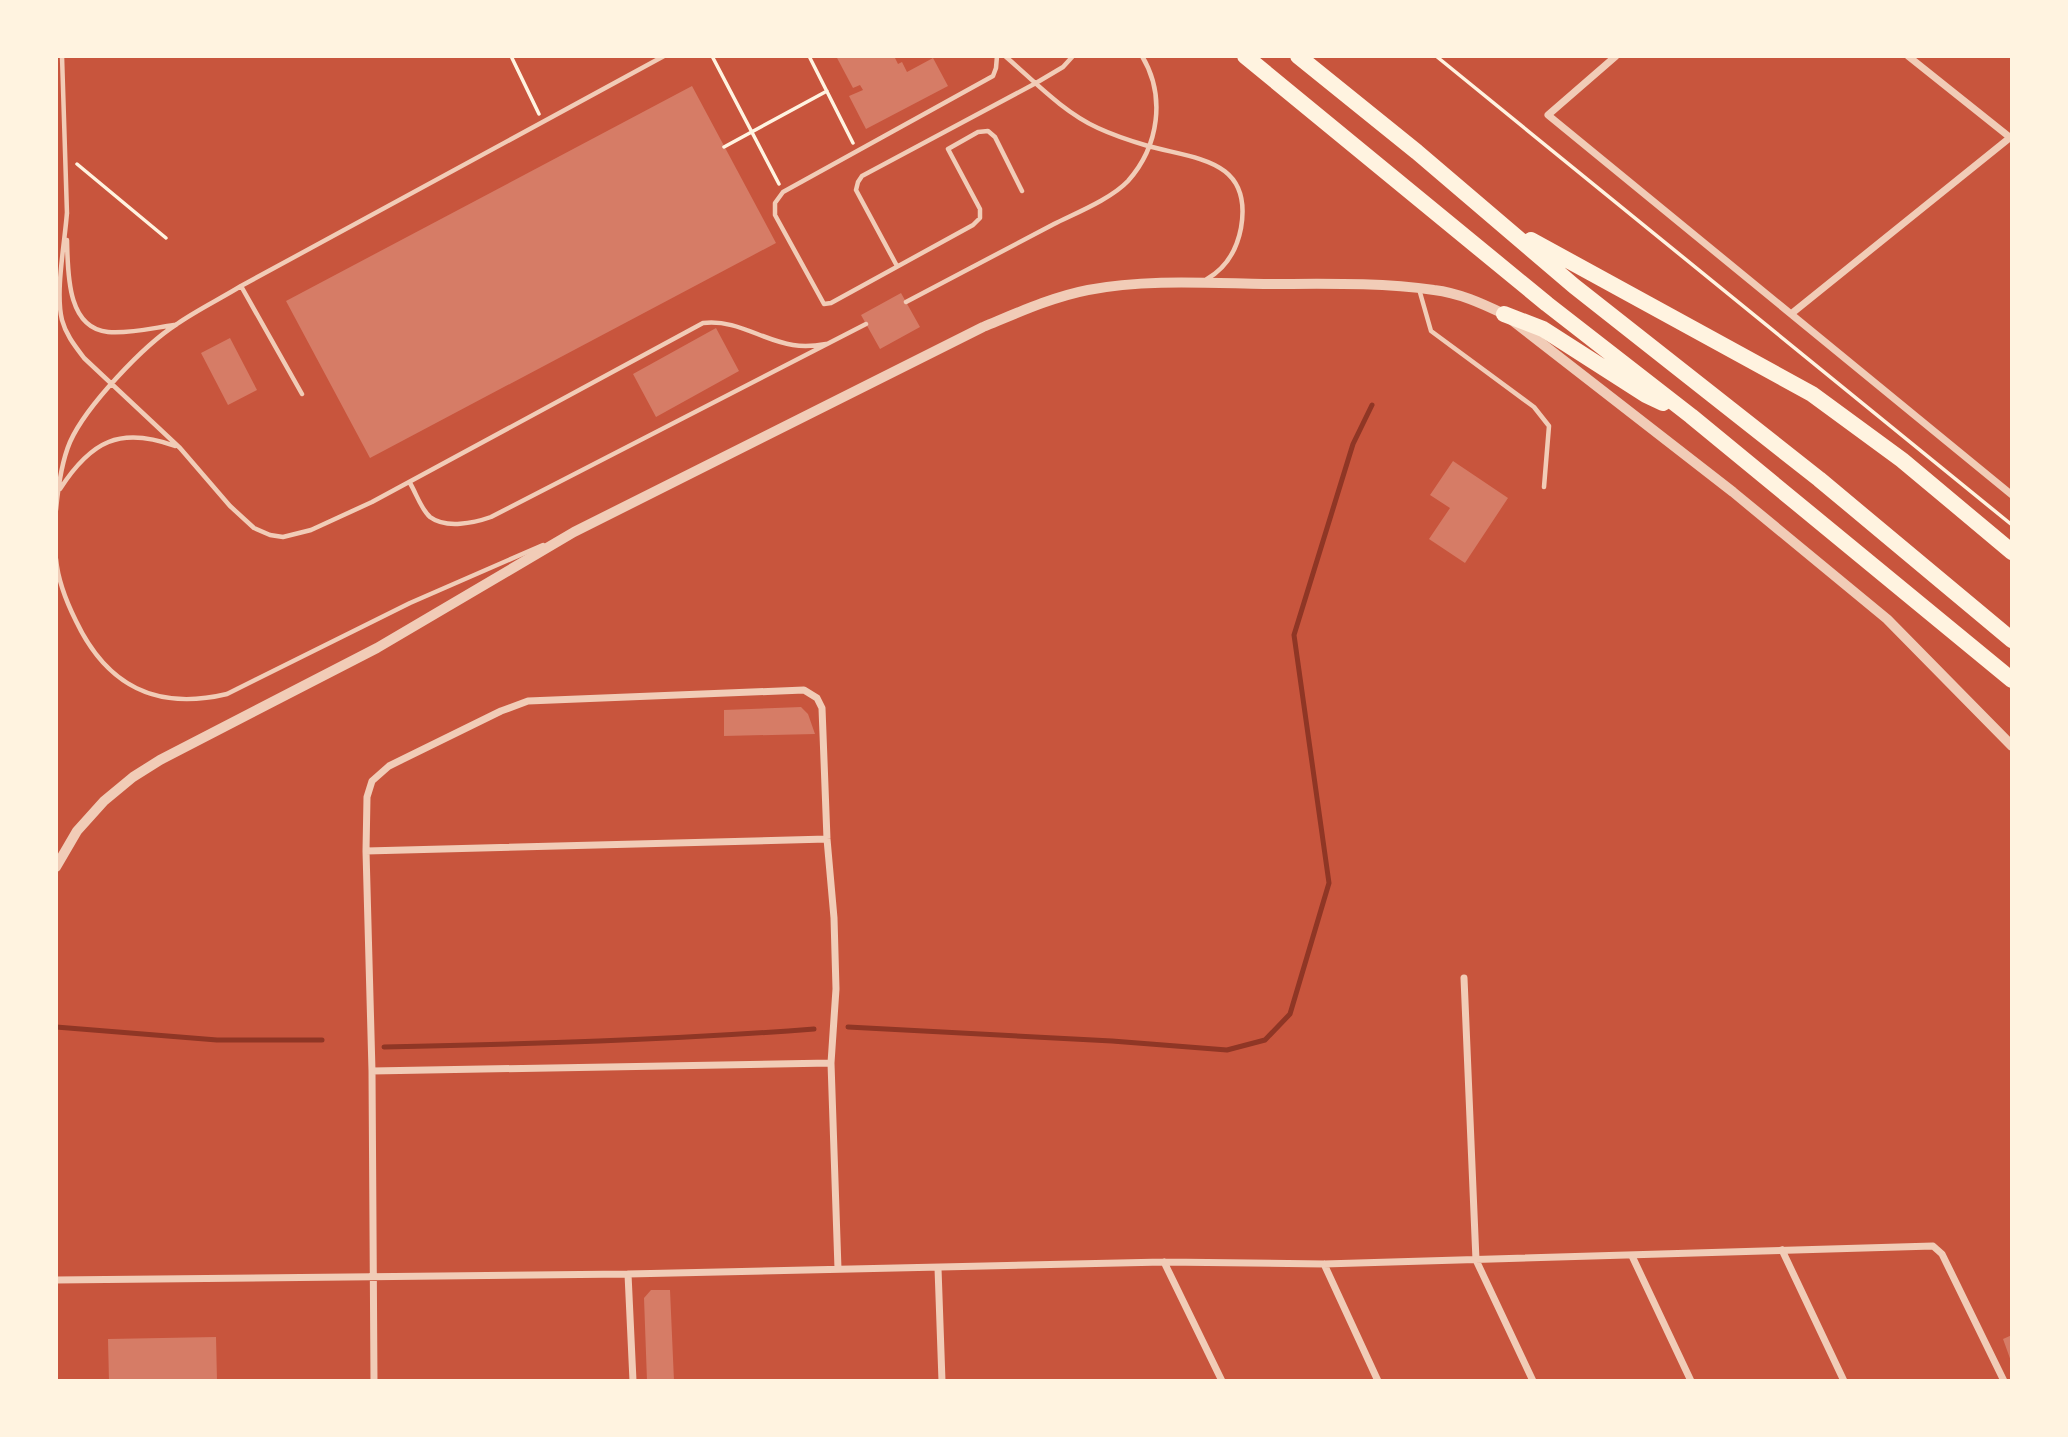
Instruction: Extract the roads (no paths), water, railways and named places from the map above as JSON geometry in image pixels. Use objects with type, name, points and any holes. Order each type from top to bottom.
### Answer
[{"type":"highway","points":[[1245,56],[1547,304],[1691,416],[2012,680]]},
{"type":"highway","points":[[1298,56],[1664,359],[1903,548],[2012,639]]},
{"type":"highway","points":[[1499,223],[1812,394],[1902,460],[2012,552]]},
{"type":"highway","points":[[1504,314],[1543,329],[1646,395],[1691,416]]},
{"type":"street","points":[[1616,56],[1548,115],[2012,495]]},
{"type":"street","points":[[1791,314],[2011,138],[1908,56]]},
{"type":"street","points":[[56,867],[77,831],[104,801],[132,777],[178,750],[377,648],[573,533],[983,327],[1048,301],[1087,290],[1120,286],[1200,283],[1419,288],[1466,297],[1504,314],[1733,492],[1887,619],[2012,746]]},
{"type":"street","points":[[374,1381],[367,797],[372,781],[389,766],[500,711],[528,701],[804,690],[817,698],[822,708],[827,839],[834,918],[836,989],[831,1063],[838,1269]]},
{"type":"street","points":[[366,851],[827,839]]},
{"type":"street","points":[[1464,978],[1476,1260],[1533,1381]]},
{"type":"street","points":[[372,1071],[831,1063]]},
{"type":"street","points":[[56,1280],[628,1274],[1164,1262],[1324,1264],[1933,1246],[1942,1254],[2004,1381]]},
{"type":"street","points":[[1782,1250],[1844,1381]]},
{"type":"street","points":[[1632,1256],[1691,1381]]},
{"type":"street","points":[[1164,1262],[1222,1381]]},
{"type":"street","points":[[1324,1264],[1378,1381]]},
{"type":"street","points":[[937,1268],[942,1381]]},
{"type":"street","points":[[628,1274],[633,1381]]},
{"type":"lane","points":[[62,56],[68,281],[80,316],[91,326],[105,332],[174,325]]},
{"type":"lane","points":[[56,510],[70,443],[78,427],[113,383],[174,325],[664,56]]},
{"type":"lane","points":[[997,56],[993,76],[783,192],[775,203],[775,215],[824,304],[831,303],[973,225],[980,218],[980,209],[947,149],[978,132],[988,131],[995,137],[1022,191]]},
{"type":"lane","points":[[1006,56],[1082,120],[1099,129],[1148,146],[1212,162],[1225,172],[1238,190],[1244,209],[1239,235],[1230,258],[1218,273],[1200,283]]},
{"type":"lane","points":[[897,266],[856,190],[862,176],[1036,83],[1063,67],[1073,56]]},
{"type":"lane","points":[[906,302],[1126,183],[1148,146],[1157,116],[1158,100],[1149,67],[1142,56]]},
{"type":"lane","points":[[67,212],[60,302],[62,321],[71,342],[84,358],[180,448],[230,506],[254,528],[270,536],[283,537],[312,530],[410,483],[703,323],[718,321],[738,325],[791,345],[827,344]]},
{"type":"lane","points":[[241,286],[302,394]]},
{"type":"lane","points":[[1419,288],[1431,331],[1534,407],[1549,426],[1544,487]]},
{"type":"lane","points":[[410,483],[431,518],[444,522],[478,521],[866,324]]},
{"type":"lane","points":[[58,492],[78,464],[106,441],[141,437],[180,448]]},
{"type":"lane","points":[[56,559],[65,598],[102,663],[117,677],[138,690],[158,697],[179,700],[206,699],[227,694],[410,603],[573,533]]},
{"type":"waterway","points":[[848,1027],[1227,1050],[1265,1040],[1290,1014],[1329,883],[1294,635],[1353,444],[1372,405]]},
{"type":"waterway","points":[[56,1027],[217,1040],[322,1040]]},
{"type":"waterway","points":[[384,1047],[599,1041],[814,1029]]}]
